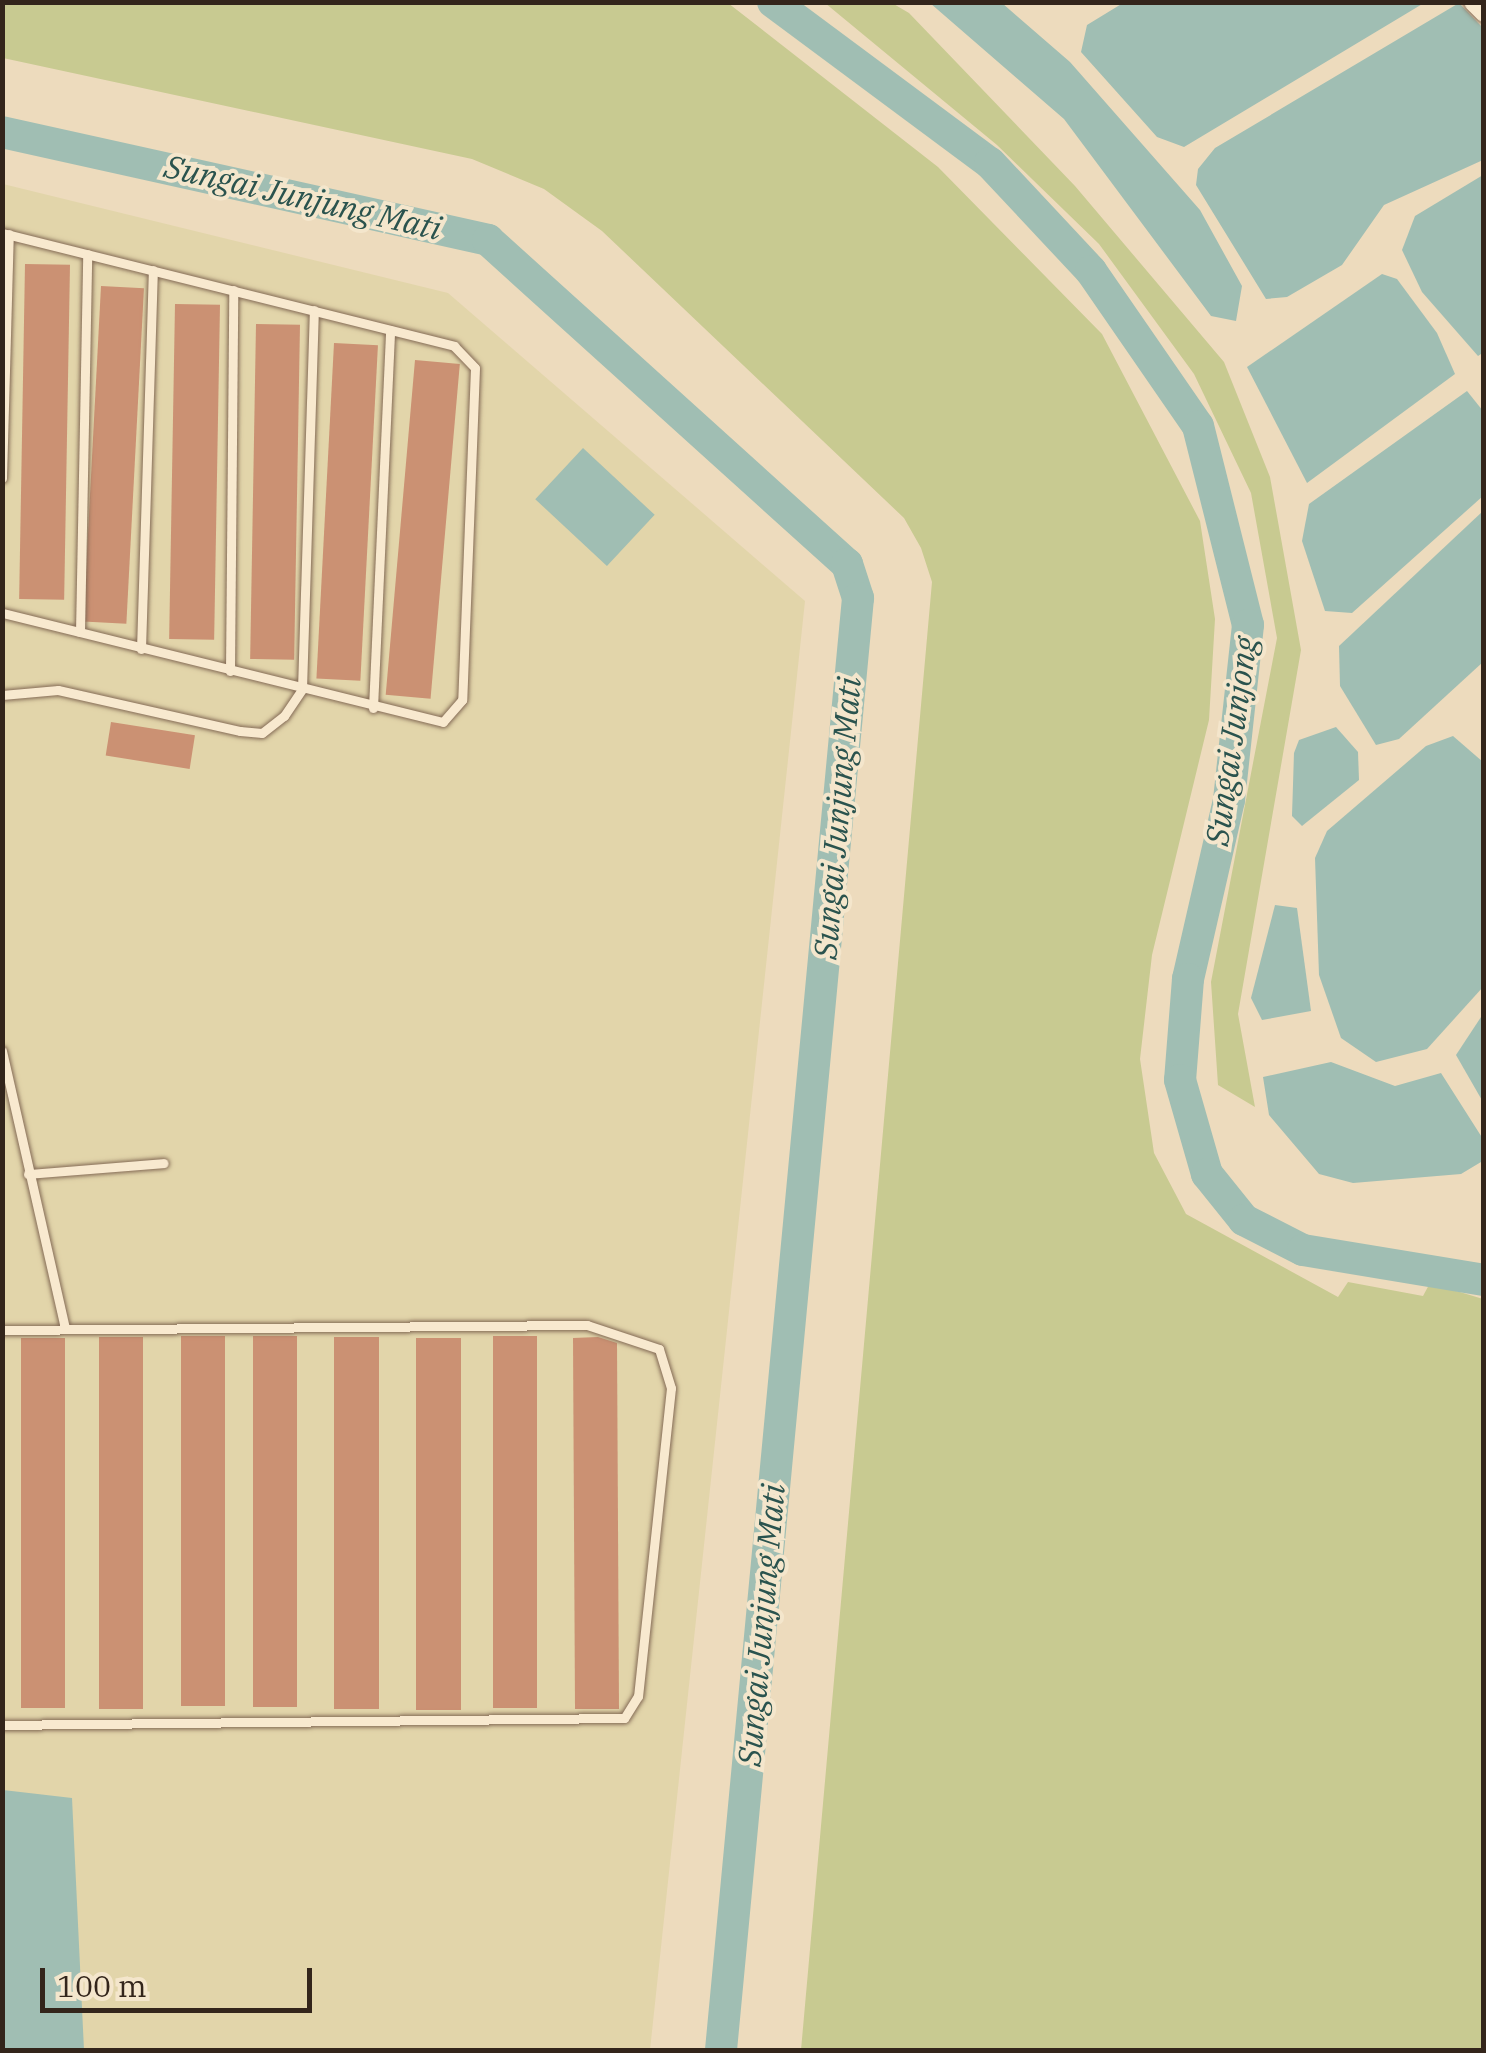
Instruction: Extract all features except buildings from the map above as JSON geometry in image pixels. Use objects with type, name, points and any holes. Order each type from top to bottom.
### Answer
[{"type":"street","points":[[1473,2],[1484,13]]},
{"type":"lane","points":[[2,478],[6,233],[454,346],[475,368],[462,700],[442,722],[373,708],[2,613]]},
{"type":"lane","points":[[80,632],[87,254]]},
{"type":"lane","points":[[141,649],[152,270]]},
{"type":"lane","points":[[230,671],[234,290]]},
{"type":"lane","points":[[2,695],[58,690],[262,733],[302,690],[314,310]]},
{"type":"lane","points":[[373,708],[390,330]]},
{"type":"lane","points":[[2,1052],[65,1328]]},
{"type":"lane","points":[[28,1174],[164,1164]]},
{"type":"lane","points":[[2,1330],[587,1325],[642,1338],[668,1365],[671,1388],[633,1713],[604,1723],[2,1725]]},
{"type":"shaded area","points":[[3,184],[448,293],[805,601],[650,2050],[3,2050]]},
{"type":"green space","points":[[2,3],[728,3],[938,167],[1102,334],[1200,521],[1215,619],[1209,720],[1152,955],[1140,1059],[1154,1153],[1186,1214],[1338,1297],[1348,1282],[1423,1296],[1430,1283],[1483,1299],[1483,2050],[801,2050],[932,582],[921,548],[904,518],[602,231],[544,189],[472,159],[3,58]]},
{"type":"green space","points":[[825,3],[892,3],[909,13],[1075,186],[1224,362],[1270,477],[1301,650],[1238,1014],[1255,1107],[1218,1085],[1211,982],[1277,638],[1251,493],[1194,374],[1099,244],[997,145]]},
{"type":"water","points":[[930,3],[1002,3],[1070,62],[1200,210],[1242,286],[1236,321],[1211,316],[1064,119]]},
{"type":"water","points":[[1123,3],[1424,3],[1184,147],[1157,137],[1081,52],[1087,25]]},
{"type":"water","points":[[1459,3],[1483,28],[1483,160],[1384,205],[1342,265],[1287,297],[1266,299],[1196,185],[1198,169],[1215,148]]},
{"type":"water","points":[[1483,175],[1484,352],[1478,356],[1422,292],[1402,250],[1415,216]]},
{"type":"water","points":[[1382,274],[1397,279],[1437,333],[1455,374],[1307,483],[1247,367]]},
{"type":"water","points":[[1467,391],[1483,411],[1483,496],[1352,613],[1325,611],[1302,541],[1309,504]]},
{"type":"water","points":[[583,448],[655,515],[607,566],[535,499]]},
{"type":"water","points":[[1483,511],[1483,662],[1399,739],[1376,745],[1340,686],[1339,646]]},
{"type":"water","points":[[1336,727],[1358,752],[1359,780],[1302,826],[1292,816],[1294,753],[1299,740]]},
{"type":"water","points":[[1453,736],[1483,762],[1483,987],[1427,1049],[1376,1062],[1341,1038],[1319,975],[1315,858],[1327,831],[1426,746]]},
{"type":"water","points":[[1275,905],[1297,908],[1311,1011],[1262,1020],[1251,998]]},
{"type":"water","points":[[1483,1014],[1483,1102],[1456,1055]]},
{"type":"water","points":[[1331,1062],[1395,1086],[1441,1073],[1483,1139],[1481,1162],[1461,1174],[1353,1183],[1319,1174],[1269,1115],[1263,1077]]},
{"type":"water","points":[[3,1790],[72,1798],[84,2050],[3,2050]]},
{"type":"waterway","name":"Sungai Junjong","points":[[773,2],[990,163],[1091,271],[1198,426],[1248,625],[1229,800],[1188,979],[1180,1080],[1207,1174],[1244,1220],[1303,1250],[1484,1280]]},
{"type":"waterway","name":"Sungai Junjung Mati","points":[[2,132],[488,240],[847,564],[858,598],[721,2050]]}]
